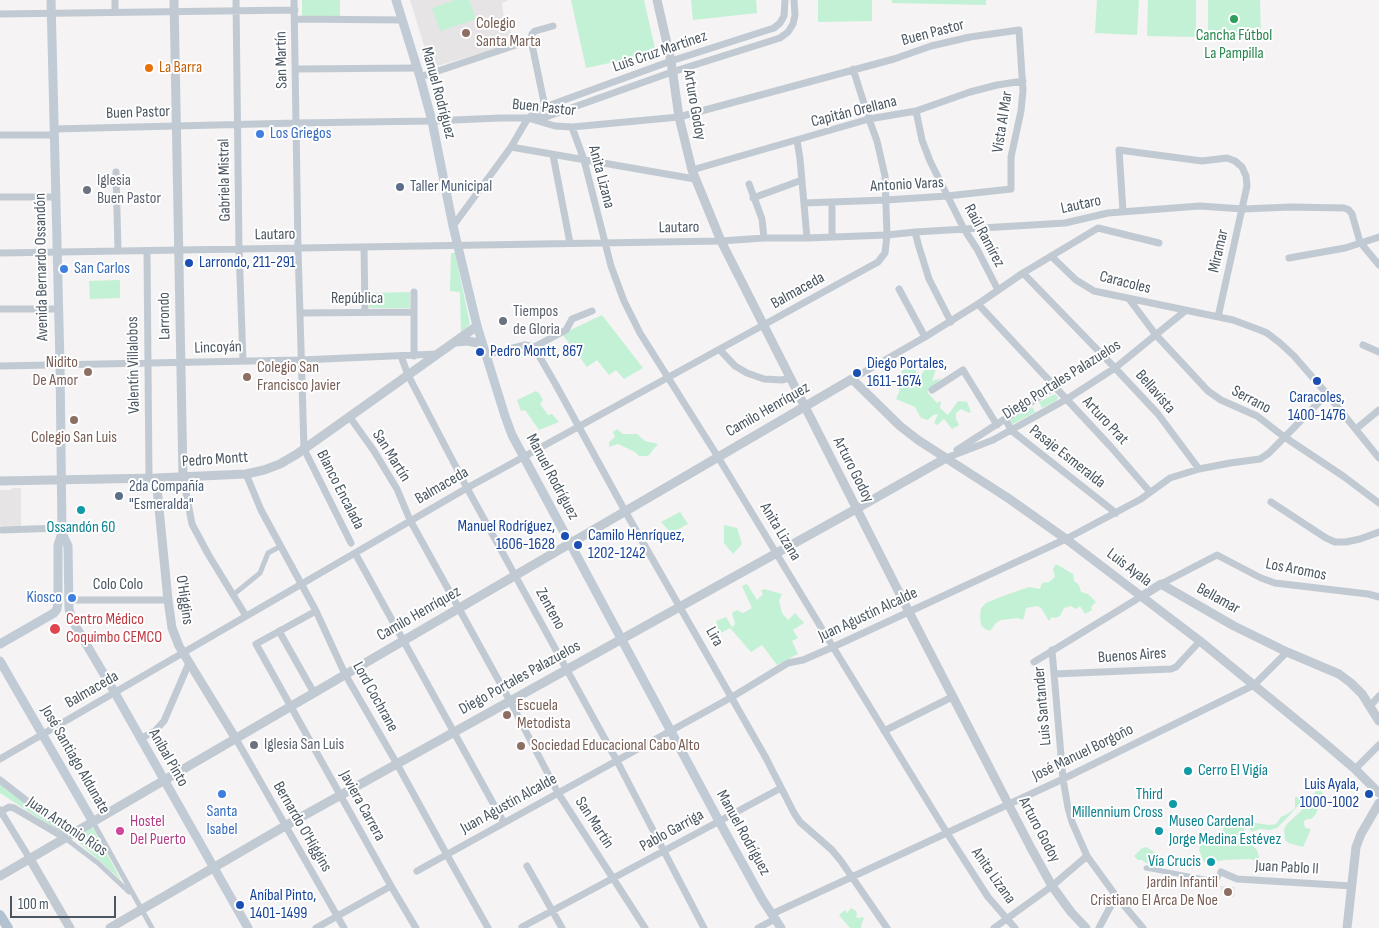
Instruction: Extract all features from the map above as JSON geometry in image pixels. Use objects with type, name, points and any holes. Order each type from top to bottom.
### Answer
[{"type":"main road","name":"Avenida Bernardo Ossandón","points":[[0,644],[54,613],[57,610],[58,601],[58,545],[62,530],[51,0]]},
{"type":"main road","name":"Manuel Rodríguez","points":[[396,0],[432,121],[453,226],[477,326],[512,435],[719,821],[781,928]]},
{"type":"main road","name":"Avenida Bernardo Ossandón","points":[[62,530],[68,546],[69,600]]},
{"type":"main road","name":"Aníbal Pinto","points":[[69,600],[72,620],[246,927]]},
{"type":"main road","name":"José Santiago Aldunate","points":[[0,660],[93,822]]},
{"type":"main road","points":[[0,915],[8,928]]},
{"type":"street","points":[[115,0],[115,12]]},
{"type":"street","name":"Larrondo","points":[[174,0],[183,477],[192,524],[246,616]]},
{"type":"street","name":"Gabriela Mistral","points":[[236,0],[239,249],[243,360]]},
{"type":"street","name":"San Martín","points":[[294,0],[298,248],[304,449]]},
{"type":"street","name":"Arturo Godoy","points":[[657,0],[671,61],[679,117],[693,174],[721,241],[856,510],[1008,805],[1052,886],[1071,912],[1086,928]]},
{"type":"street","name":"Luis Cruz Martínez","points":[[453,226],[493,174],[528,118],[545,107],[671,61],[774,28],[784,16],[785,0]]},
{"type":"street","name":"Luis Cruz Martínez","points":[[528,118],[546,117],[672,72],[780,38],[788,32],[793,24],[795,15],[794,0]]},
{"type":"street","points":[[0,14],[294,10]]},
{"type":"street","points":[[295,19],[402,20]]},
{"type":"street","points":[[545,107],[532,34],[535,31],[553,26]]},
{"type":"street","name":"Buen Pastor","points":[[0,135],[176,126],[500,118],[528,118],[555,126],[572,126],[679,117],[894,59],[931,46],[970,37],[1019,30]]},
{"type":"street","name":"Vista Al Mar","points":[[1011,189],[1011,157],[1021,111],[1023,81],[1019,30]]},
{"type":"street","points":[[296,69],[419,73],[532,40]]},
{"type":"street","points":[[853,69],[881,153],[885,176],[887,235]]},
{"type":"street","name":"Capitán Orellana","points":[[511,147],[584,160],[693,174],[797,140],[869,120],[916,111],[970,92],[1023,81]]},
{"type":"street","name":"Raúl Ramírez","points":[[916,111],[922,140],[930,161],[964,229],[977,249],[998,290]]},
{"type":"street","name":"Anita Lizana","points":[[572,126],[584,160],[617,283],[631,318],[947,833],[988,898],[1015,928]]},
{"type":"street","points":[[797,140],[807,238]]},
{"type":"street","name":"Miramar","points":[[1123,211],[1120,150],[1202,161],[1226,158],[1239,164],[1244,171],[1247,181],[1246,191],[1218,317]]},
{"type":"street","points":[[553,155],[570,243]]},
{"type":"street","points":[[116,172],[118,251]]},
{"type":"street","points":[[753,198],[802,180]]},
{"type":"street","points":[[749,184],[762,219],[764,238]]},
{"type":"street","name":"Antonio Varas","points":[[804,203],[948,196],[1011,189]]},
{"type":"street","points":[[0,198],[55,196]]},
{"type":"street","points":[[832,202],[832,237]]},
{"type":"street","name":"Lautaro","points":[[0,253],[721,241],[887,235],[1065,223],[1097,214],[1200,206],[1242,209],[1342,207],[1349,210],[1353,216],[1360,242]]},
{"type":"street","points":[[852,379],[951,322],[1023,273],[1098,228],[1159,243]]},
{"type":"street","points":[[915,232],[929,279],[951,322]]},
{"type":"street","name":"Balmaceda","points":[[0,759],[410,520],[878,262],[885,253],[887,235]]},
{"type":"street","points":[[1289,258],[1344,248],[1379,237]]},
{"type":"street","points":[[1360,242],[1379,266]]},
{"type":"street","points":[[364,247],[365,312]]},
{"type":"street","name":"Valentín Villalobos","points":[[147,251],[147,363],[153,478]]},
{"type":"street","name":"Caracoles","points":[[1051,256],[1076,280],[1100,294],[1246,324],[1274,338],[1294,356],[1379,458]]},
{"type":"street","name":"Bellavista","points":[[1023,273],[1158,414],[1200,469]]},
{"type":"street","points":[[899,289],[925,337]]},
{"type":"street","points":[[414,292],[414,356]]},
{"type":"street","name":"Serrano","points":[[1129,300],[1156,335],[1208,391],[1221,400],[1257,416],[1379,503]]},
{"type":"street","name":"Arturo Prat","points":[[978,304],[1056,386],[1150,492]]},
{"type":"street","points":[[0,309],[58,309]]},
{"type":"street","points":[[486,355],[525,345],[534,347],[566,330],[572,320],[592,311]]},
{"type":"street","name":"Diego Portales Palazuelos","points":[[946,458],[993,440],[1067,399],[1116,368],[1185,311]]},
{"type":"street","name":"República","points":[[300,313],[414,312]]},
{"type":"street","name":"Pedro Montt","points":[[0,481],[246,474],[272,467],[304,449],[477,326]]},
{"type":"street","points":[[453,342],[468,341],[482,344]]},
{"type":"street","points":[[1363,345],[1379,352]]},
{"type":"street","name":"Lira","points":[[534,347],[625,511],[732,697],[794,813],[800,822],[832,850],[887,928]]},
{"type":"street","points":[[720,350],[735,366],[747,374],[764,379],[782,380],[790,378]]},
{"type":"street","name":"Lincoyán","points":[[0,366],[301,360],[437,354]]},
{"type":"street","name":"Zenteno","points":[[401,356],[408,375],[467,488],[617,761],[704,928]]},
{"type":"street","points":[[932,390],[963,370],[997,425]]},
{"type":"street","name":"Camilo Henríquez","points":[[0,876],[852,379]]},
{"type":"street","name":"Luis Ayala","points":[[852,379],[900,426],[918,440],[1008,498],[1066,539],[1200,641],[1355,769],[1379,793]]},
{"type":"street","name":"Diego Portales Palazuelos","points":[[110,928],[285,826],[856,510],[946,458],[1056,386]]},
{"type":"street","name":"Juan Agustín Alcalde","points":[[417,871],[732,697],[788,663],[803,660],[833,648],[1066,539],[1141,499],[1170,478],[1200,469],[1260,459],[1327,394]]},
{"type":"street","points":[[1356,429],[1379,410]]},
{"type":"street","name":"San Martín","points":[[350,416],[397,489],[410,520],[460,608],[558,793],[645,928]]},
{"type":"street","name":"Pasaje Esmeralda","points":[[1005,420],[1012,430],[1116,513]]},
{"type":"street","points":[[1373,450],[1379,445]]},
{"type":"street","name":"Blanco Encalada","points":[[304,449],[351,543]]},
{"type":"street","name":"Lord Cochrane","points":[[246,474],[261,510],[316,611],[346,674],[488,928]]},
{"type":"street","name":"O'Higgins","points":[[153,478],[172,628],[183,653],[236,739]]},
{"type":"street","points":[[1271,502],[1335,542],[1353,540],[1379,532]]},
{"type":"street","points":[[2,530],[62,530]]},
{"type":"street","points":[[232,595],[260,573],[268,553],[281,546]]},
{"type":"street","name":"Blanco Encalada","points":[[356,553],[504,823]]},
{"type":"street","name":"Los Aromos","points":[[1161,584],[1216,554],[1261,578],[1275,583],[1379,596]]},
{"type":"street","points":[[1034,662],[1161,584]]},
{"type":"street","name":"Bellamar","points":[[1161,584],[1234,626],[1345,678],[1357,688],[1379,722]]},
{"type":"street","name":"Colo Colo","points":[[69,600],[168,600]]},
{"type":"street","points":[[314,693],[279,631],[316,611]]},
{"type":"street","name":"Javiera Carrera","points":[[279,631],[256,644],[416,928]]},
{"type":"street","name":"Buenos Aires","points":[[1054,674],[1171,669],[1200,641]]},
{"type":"street","name":"Luis Santander","points":[[1052,650],[1063,779],[1068,808],[1087,856],[1116,896]]},
{"type":"street","name":"José Manuel Borgoño","points":[[758,928],[774,917],[852,876],[1063,779],[1254,685],[1287,652]]},
{"type":"street","points":[[140,739],[155,731],[164,721],[189,663]]},
{"type":"street","points":[[1370,706],[1379,696]]},
{"type":"street","points":[[884,731],[952,697]]},
{"type":"street","name":"Bernardo O'Higgins","points":[[236,739],[344,928]]},
{"type":"street","points":[[1355,769],[1379,745]]},
{"type":"street","points":[[0,780],[68,837]]},
{"type":"street","name":"Pablo Garriga","points":[[523,927],[781,788]]},
{"type":"street","points":[[1347,928],[1357,842],[1379,803]]},
{"type":"street","name":"Juan Antonio Ríos","points":[[1,811],[9,807],[14,808],[68,837],[136,899]]},
{"type":"street","points":[[1,811],[70,928]]},
{"type":"street","name":"José Santiago Aldunate","points":[[93,822],[152,928]]},
{"type":"street","points":[[994,928],[1052,886],[1087,856]]},
{"type":"street","points":[[527,866],[562,928]]},
{"type":"street","points":[[1146,868],[1204,879],[1217,879],[1221,872]]},
{"type":"street","name":"Juan Pablo II","points":[[1221,872],[1237,879],[1352,886]]},
{"type":"street","points":[[316,928],[391,886]]},
{"type":"street","points":[[1099,928],[1116,896],[1143,928]]},
{"type":"shaded area","name":"Colegio Santa Marta","points":[[410,0],[509,0],[502,3],[503,13],[512,35],[500,40],[505,46],[431,68]]},
{"type":"shaded area","points":[[12,488],[21,488],[21,526],[0,526],[0,490],[11,490]]},
{"type":"shaded area","name":"Jardin Infantil Cristiano El Arca De Noe","points":[[1220,886],[1235,887],[1234,897],[1230,897],[1230,894],[1222,894]]},
{"type":"green space","points":[[302,0],[340,0],[340,17],[302,17]]},
{"type":"green space","points":[[455,0],[469,0],[476,19],[440,31],[432,8]]},
{"type":"green space","points":[[571,0],[644,0],[656,53],[586,68]]},
{"type":"green space","points":[[691,0],[756,0],[757,13],[693,20]]},
{"type":"green space","points":[[818,0],[872,0],[872,21],[818,22]]},
{"type":"green space","points":[[892,0],[986,0],[986,5],[892,3]]},
{"type":"green space","points":[[1097,0],[1139,0],[1137,35],[1095,33]]},
{"type":"green space","name":"Cancha Fútbol La Pampilla","points":[[1148,0],[1196,0],[1196,37],[1147,36]]},
{"type":"green space","name":"Cancha Fútbol La Pampilla","points":[[1208,0],[1260,0],[1261,38],[1208,39]]},
{"type":"green space","points":[[451,253],[455,253],[470,324],[461,333],[460,292],[450,291]]},
{"type":"green space","points":[[120,280],[120,298],[90,299],[89,281]]},
{"type":"green space","points":[[410,292],[410,308],[369,308],[369,293]]},
{"type":"green space","points":[[602,315],[643,368],[624,379],[616,370],[609,375],[597,360],[587,367],[562,334]]},
{"type":"green space","points":[[914,367],[919,378],[926,368],[936,369],[932,381],[942,378],[927,392],[937,403],[941,401],[940,408],[948,415],[958,401],[967,402],[971,412],[969,413],[961,409],[956,413],[959,425],[952,429],[944,419],[937,425],[934,423],[938,414],[933,415],[928,420],[921,418],[915,407],[896,399],[900,390],[894,381],[903,370]]},
{"type":"green space","points":[[536,391],[543,400],[540,404],[548,415],[552,414],[559,422],[539,430],[525,410],[521,411],[517,400]]},
{"type":"green space","points":[[1055,394],[1058,398],[1056,401],[1042,408],[1039,402]]},
{"type":"green space","points":[[1032,407],[1035,412],[1013,424],[1010,422],[1011,419]]},
{"type":"green space","points":[[617,429],[623,434],[637,434],[645,441],[658,444],[648,456],[639,456],[618,444],[609,447],[609,442],[615,437],[613,432]]},
{"type":"green space","points":[[680,512],[688,524],[671,533],[661,522]]},
{"type":"green space","points":[[724,525],[737,528],[742,544],[733,554],[724,543]]},
{"type":"green space","points":[[1056,564],[1073,574],[1074,581],[1079,585],[1081,592],[1088,594],[1096,602],[1091,607],[1092,610],[1085,614],[1080,606],[1076,609],[1071,606],[1064,608],[1060,616],[1052,617],[1049,621],[1041,608],[1037,606],[1026,608],[1023,620],[1018,618],[1001,620],[990,631],[981,625],[981,608],[986,603],[1029,587],[1040,589],[1042,583],[1049,582],[1055,577],[1053,569]]},
{"type":"green space","points":[[747,584],[757,600],[763,594],[761,591],[764,589],[782,594],[779,601],[782,613],[788,620],[795,613],[804,623],[793,630],[798,638],[792,641],[798,654],[777,665],[762,645],[751,652],[730,628],[719,634],[716,621],[726,617],[732,627],[735,624],[732,613],[737,610],[743,613],[752,608],[742,586]]},
{"type":"green space","points":[[0,784],[59,829],[57,830],[0,793]]},
{"type":"green space","points":[[1316,791],[1321,791],[1323,794],[1316,814],[1311,819],[1304,821],[1306,828],[1311,829],[1303,847],[1289,843],[1285,840],[1284,829]]},
{"type":"green space","points":[[1306,796],[1277,828],[1270,830],[1260,829],[1251,832],[1249,827],[1244,829],[1246,835],[1219,836],[1222,833],[1226,820],[1269,825],[1276,824],[1281,817],[1295,808],[1295,797]]},
{"type":"green space","points":[[93,828],[121,880],[74,838]]},
{"type":"green space","points":[[1225,839],[1246,839],[1257,850],[1260,861],[1249,859],[1204,862],[1199,850],[1201,841],[1214,842]]},
{"type":"green space","points":[[1146,847],[1153,851],[1157,857],[1157,865],[1138,860],[1134,856],[1142,848]]},
{"type":"green space","points":[[851,908],[856,911],[856,917],[863,917],[864,919],[861,928],[850,928],[839,915],[845,910],[847,913]]},
{"type":"place","name":"Cancha Fútbol La Pampilla","points":[[1234,19]]},
{"type":"place","name":"Colegio Santa Marta","points":[[466,33]]},
{"type":"place","name":"La Barra","points":[[149,68]]},
{"type":"place","name":"Los Griegos","points":[[260,134]]},
{"type":"place","name":"Taller Municipal","points":[[400,187]]},
{"type":"place","name":"Iglesia Buen Pastor","points":[[87,190]]},
{"type":"place","name":"Larrondo, 211-291","points":[[189,263]]},
{"type":"place","name":"San Carlos","points":[[64,269]]},
{"type":"place","name":"Tiempos de Gloria","points":[[503,321]]},
{"type":"place","name":"Pedro Montt, 867","points":[[480,352]]},
{"type":"place","name":"Nidito De Amor","points":[[88,372]]},
{"type":"place","name":"Diego Portales, 1611-1674","points":[[857,373]]},
{"type":"place","name":"Colegio San Francisco Javier","points":[[247,377]]},
{"type":"place","name":"Caracoles, 1400-1476","points":[[1317,381]]},
{"type":"place","name":"Colegio San Luis","points":[[74,420]]},
{"type":"place","name":"2da Compañía \"Esmeralda\"","points":[[119,496]]},
{"type":"place","name":"Ossandón 60","points":[[81,510]]},
{"type":"place","name":"Manuel Rodríguez, 1606-1628","points":[[565,536]]},
{"type":"place","name":"Camilo Henríquez, 1202-1242","points":[[578,545]]},
{"type":"place","name":"Kiosco","points":[[72,598]]},
{"type":"place","name":"Centro Médico Coquimbo CEMCO","points":[[55,629]]},
{"type":"place","name":"Escuela Metodista","points":[[507,715]]},
{"type":"place","name":"Iglesia San Luis","points":[[254,745]]},
{"type":"place","name":"Sociedad Educacional Cabo Alto","points":[[521,746]]},
{"type":"place","name":"Cerro El Vigía","points":[[1188,771]]},
{"type":"place","name":"Santa Isabel","points":[[222,794]]},
{"type":"place","name":"Luis Ayala, 1000-1002","points":[[1369,794]]},
{"type":"place","name":"Third Millennium Cross","points":[[1173,804]]},
{"type":"place","name":"Hostel Del Puerto","points":[[120,831]]},
{"type":"place","name":"Museo Cardenal Jorge Medina Estévez","points":[[1159,831]]},
{"type":"place","name":"Vía Crucis","points":[[1211,862]]},
{"type":"place","name":"Jardin Infantil Cristiano El Arca De Noe","points":[[1228,892]]},
{"type":"place","name":"Aníbal Pinto, 1401-1499","points":[[240,905]]}]
